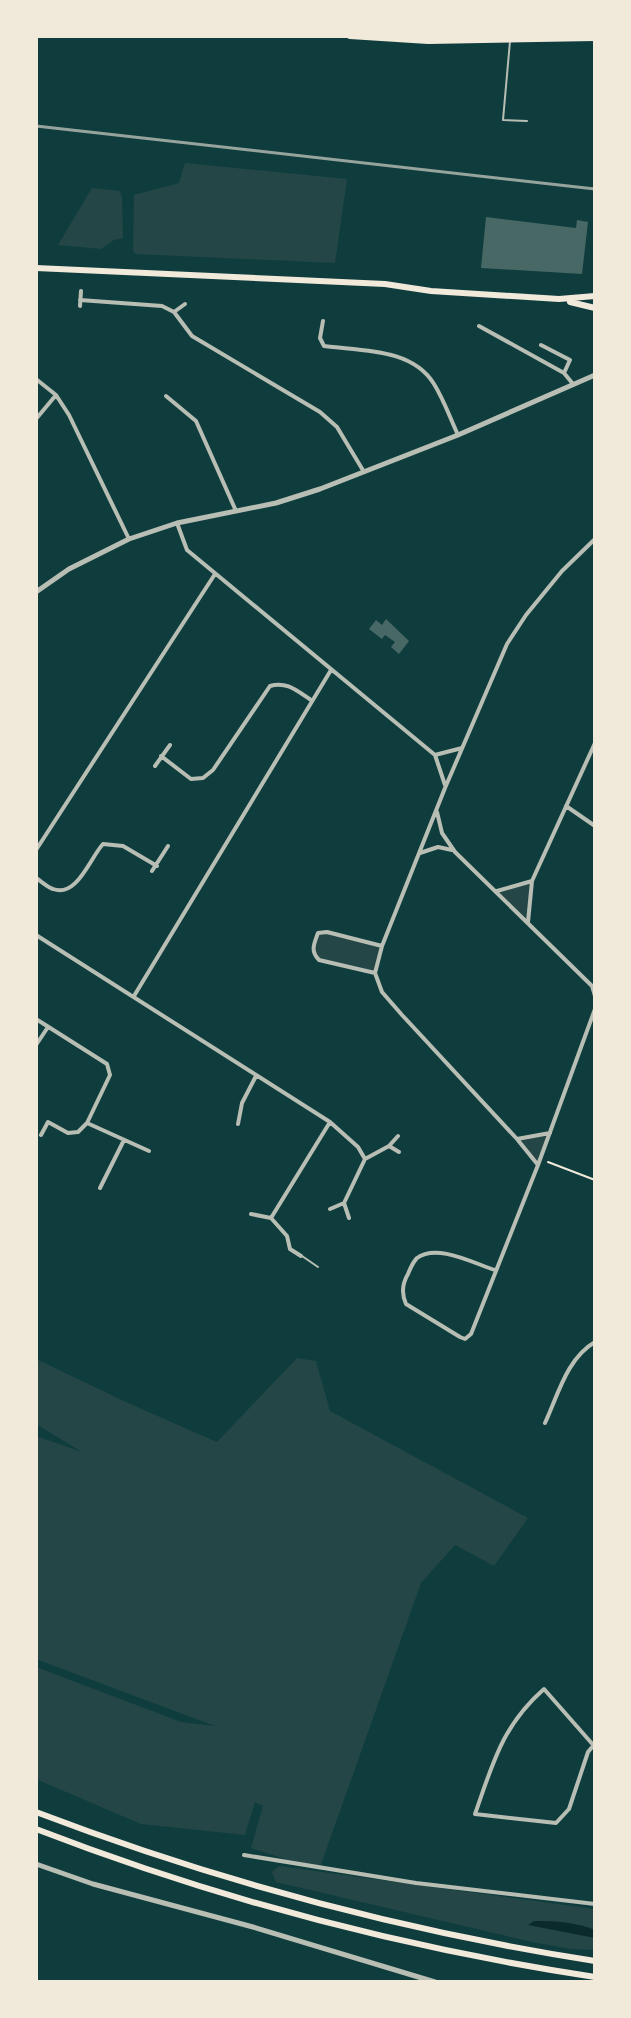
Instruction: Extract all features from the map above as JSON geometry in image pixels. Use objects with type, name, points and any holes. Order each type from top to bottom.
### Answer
[{"type":"main road","points":[[354,36],[416,41],[590,37]]},
{"type":"main road","points":[[36,268],[385,284],[431,291],[559,299],[595,296]]},
{"type":"main road","points":[[559,299],[595,308]]},
{"type":"main road","points":[[36,1812],[133,1849],[301,1899],[392,1923],[595,1961]]},
{"type":"main road","points":[[36,1829],[154,1872],[298,1915],[510,1964],[595,1977]]},
{"type":"street","points":[[81,291],[80,303],[162,306],[174,312],[192,336],[320,412],[337,427],[364,472]]},
{"type":"street","points":[[174,312],[185,304]]},
{"type":"street","points":[[323,321],[320,338],[324,346],[380,353],[402,358],[420,367],[432,381],[458,435]]},
{"type":"street","points":[[479,326],[564,373],[575,386]]},
{"type":"street","points":[[541,345],[570,360],[564,373]]},
{"type":"street","points":[[36,592],[69,569],[129,539],[177,523],[292,499],[458,435],[595,375]]},
{"type":"street","points":[[36,379],[56,395],[69,415],[129,539]]},
{"type":"street","points":[[36,419],[56,395]]},
{"type":"street","points":[[166,396],[181,404],[196,421],[236,511]]},
{"type":"street","points":[[177,523],[187,550],[435,755],[445,788]]},
{"type":"street","points":[[540,1162],[402,1015],[382,992],[375,973],[382,946],[445,788],[507,644],[562,571],[595,539]]},
{"type":"street","points":[[36,850],[215,574]]},
{"type":"street","points":[[134,996],[331,670]]},
{"type":"street","points":[[161,756],[191,779],[203,778],[213,770],[270,686],[280,683],[289,685],[311,700]]},
{"type":"street","points":[[528,923],[532,881],[595,743]]},
{"type":"street","points":[[155,766],[170,745]]},
{"type":"street","points":[[435,755],[462,748]]},
{"type":"street","points":[[566,806],[595,826]]},
{"type":"street","points":[[437,809],[442,833],[455,852],[592,986],[595,996]]},
{"type":"street","points":[[36,878],[53,890],[65,890],[75,885],[103,844],[123,846],[157,866]]},
{"type":"street","points":[[152,871],[168,846]]},
{"type":"street","points":[[420,853],[438,847],[455,852]]},
{"type":"street","points":[[497,891],[532,881]]},
{"type":"street","points":[[375,973],[319,960],[313,955],[312,948],[318,933],[327,932],[382,946]]},
{"type":"street","points":[[36,935],[330,1122],[358,1147],[365,1159]]},
{"type":"street","points":[[495,1270],[441,1253],[422,1256],[416,1259],[405,1279],[403,1299],[406,1304],[460,1337],[468,1338],[471,1334],[540,1162],[595,1009]]},
{"type":"street","points":[[36,1019],[107,1064],[110,1070],[109,1079],[87,1123],[74,1134],[48,1122],[41,1135]]},
{"type":"street","points":[[36,1045],[48,1027]]},
{"type":"street","points":[[238,1124],[241,1107],[256,1076]]},
{"type":"street","points":[[271,1218],[330,1122]]},
{"type":"street","points":[[87,1123],[149,1151]]},
{"type":"street","points":[[517,1139],[550,1133]]},
{"type":"street","points":[[330,1209],[344,1203],[365,1159],[389,1146],[398,1136]]},
{"type":"street","points":[[100,1188],[124,1140]]},
{"type":"street","points":[[389,1146],[399,1152]]},
{"type":"street","points":[[344,1203],[349,1218]]},
{"type":"street","points":[[251,1214],[271,1218],[287,1236],[290,1249],[301,1256]]},
{"type":"street","points":[[545,1423],[567,1374],[578,1357],[595,1342]]},
{"type":"street","points":[[544,1689],[594,1746],[588,1752],[569,1809],[556,1823],[475,1814],[505,1734],[529,1702],[544,1689]]},
{"type":"street","points":[[244,1855],[416,1883],[595,1904]]},
{"type":"street","points":[[36,1864],[93,1884],[253,1927],[435,1982]]},
{"type":"lane","points":[[510,40],[503,120],[527,121]]},
{"type":"lane","points":[[301,1256],[318,1267]]},
{"type":"path","points":[[540,1162],[595,1180]]},
{"type":"shaded area","points":[[185,163],[347,179],[335,263],[136,254],[133,251],[134,195],[179,183]]},
{"type":"shaded area","points":[[92,188],[120,191],[123,238],[101,249],[58,245]]},
{"type":"shaded area","points":[[532,881],[528,923],[497,891]]},
{"type":"shaded area","points":[[327,932],[382,946],[375,973],[319,960],[313,955],[318,933]]},
{"type":"shaded area","points":[[550,1133],[538,1165],[517,1139]]},
{"type":"shaded area","points":[[297,1358],[316,1361],[330,1411],[528,1518],[494,1566],[455,1545],[421,1583],[319,1870],[251,1848],[263,1806],[255,1802],[245,1835],[141,1824],[36,1779],[36,1667],[181,1722],[215,1726],[36,1659],[36,1436],[82,1452],[36,1424],[36,1359],[217,1442]]},
{"type":"shaded area","points":[[279,1866],[595,1909],[595,1950],[532,1942],[276,1882],[272,1872]]},
{"type":"shaded area","points":[[534,1921],[580,1925],[595,1930],[595,1938],[528,1925]]},
{"type":"building","points":[[486,217],[576,228],[577,220],[588,222],[582,274],[481,268]]},
{"type":"building","points":[[386,619],[409,641],[399,654],[391,647],[395,642],[385,635],[382,639],[369,629],[376,620],[382,625]]},
{"type":"railway","points":[[36,126],[595,189]]}]
